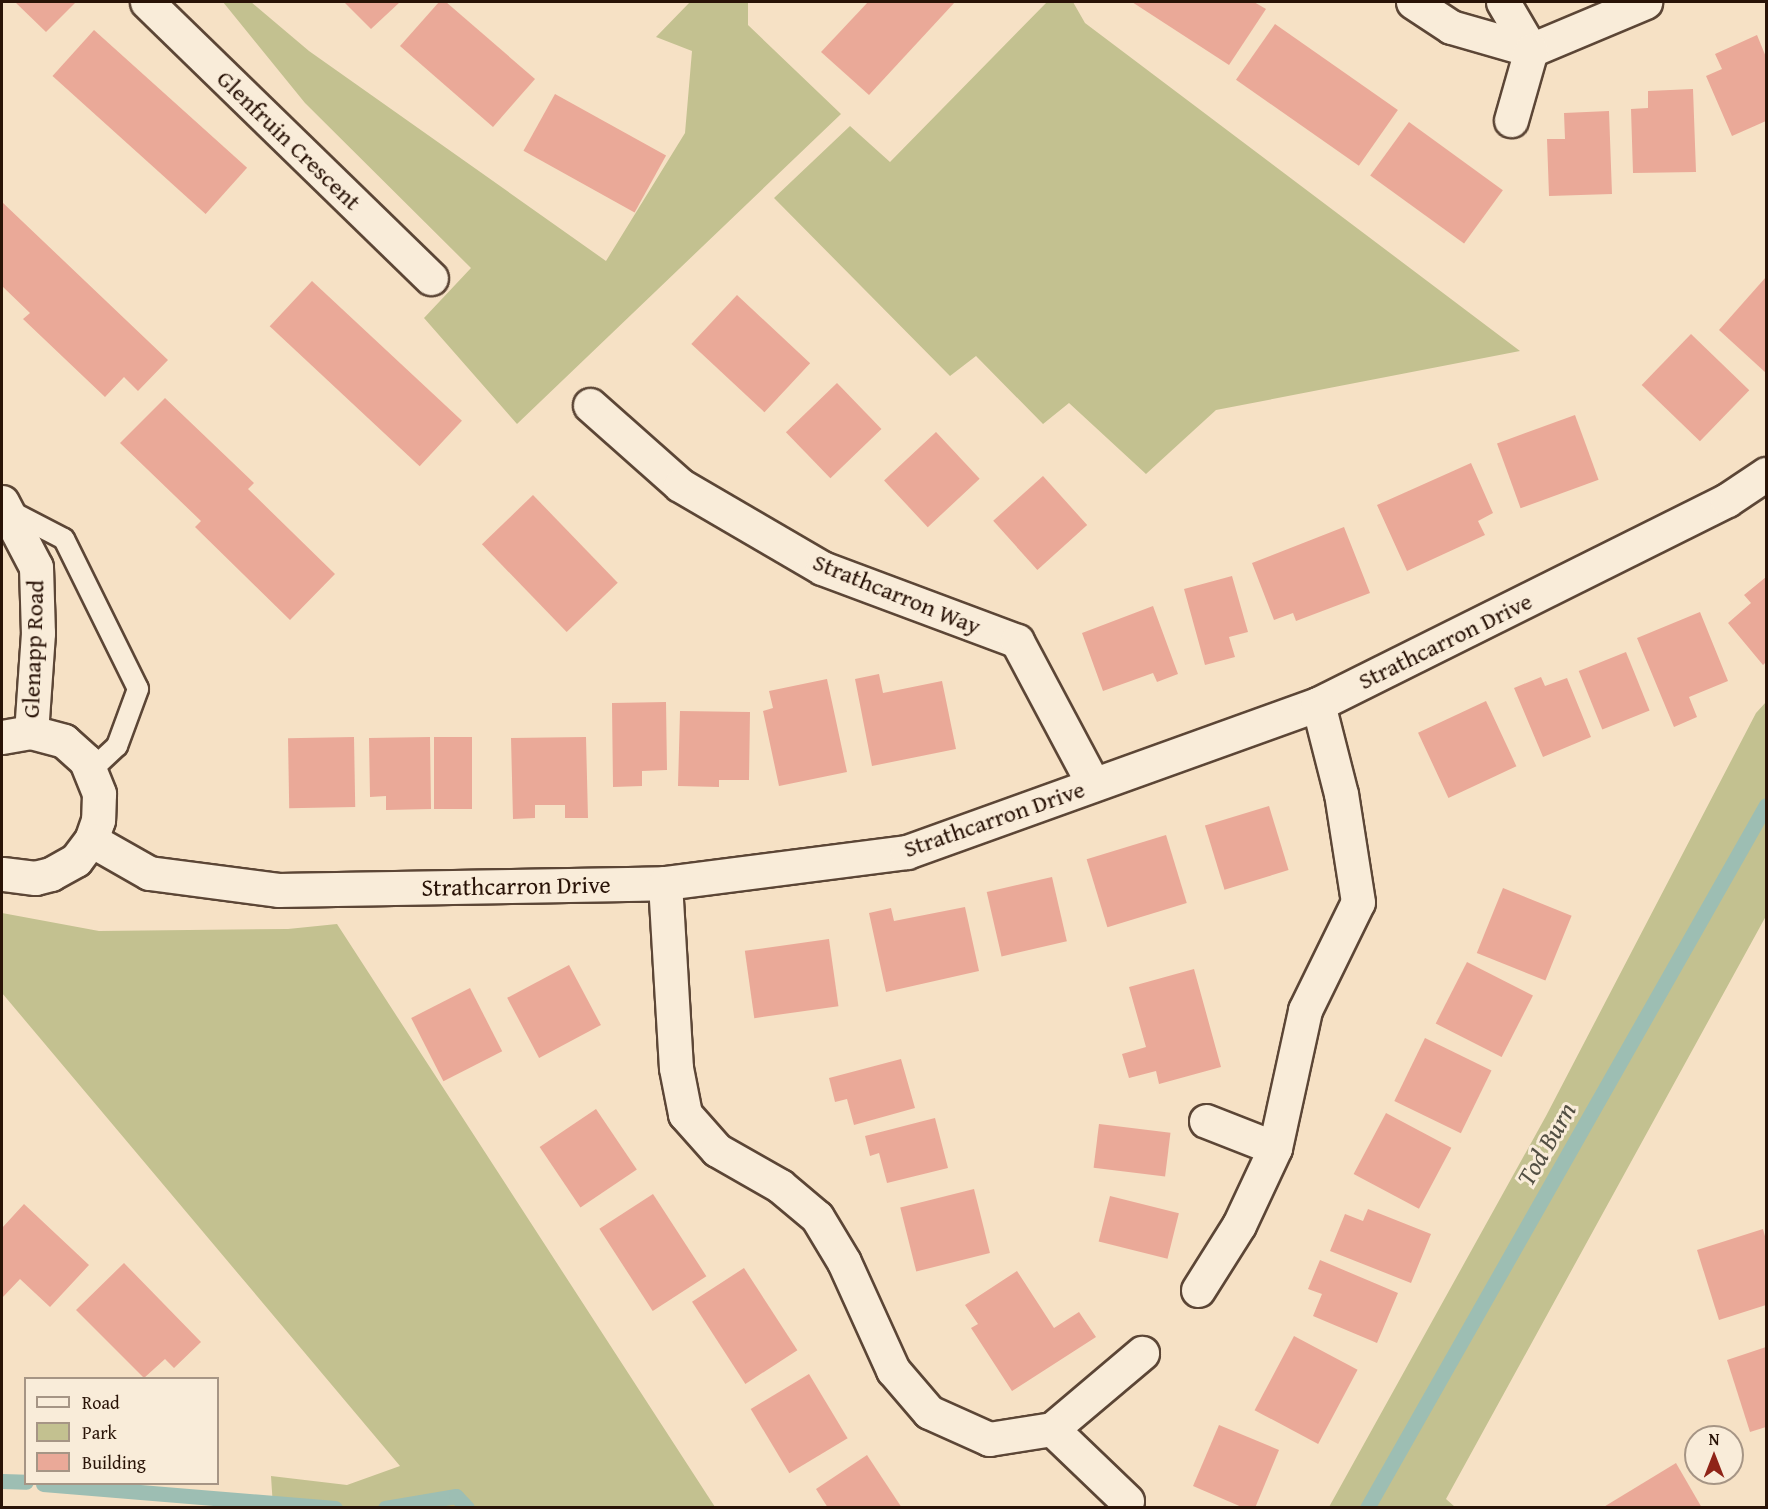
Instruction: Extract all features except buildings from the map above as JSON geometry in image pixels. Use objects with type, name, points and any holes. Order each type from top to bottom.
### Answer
[{"type":"street","name":"Glenfruin Crescent","points":[[147,2],[431,278]]},
{"type":"street","points":[[1413,2],[1451,27],[1531,50],[1645,2]]},
{"type":"street","points":[[1503,2],[1531,50],[1511,120]]},
{"type":"street","name":"Strathcarron Way","points":[[590,405],[680,485],[822,568],[1017,641],[1093,784]]},
{"type":"street","name":"Strathcarron Drive","points":[[91,840],[149,873],[278,890],[665,883],[907,852],[1318,704],[1727,500],[1767,474]]},
{"type":"street","name":"Glenapp Road","points":[[2,874],[35,878],[51,874],[76,860],[91,840],[99,820],[99,794],[91,770],[64,741],[16,734],[38,633],[36,567],[4,505]]},
{"type":"street","points":[[1198,1290],[1239,1225],[1275,1148],[1305,1010],[1358,902],[1341,794],[1318,704]]},
{"type":"street","points":[[665,883],[676,1068],[685,1114],[717,1150],[780,1186],[817,1217],[844,1262],[892,1370],[928,1412],[989,1439],[1052,1429],[1142,1353]]},
{"type":"street","points":[[1206,1121],[1275,1148]]},
{"type":"street","points":[[1052,1429],[1127,1502]]},
{"type":"lane","points":[[4,505],[64,539],[138,689],[117,746],[91,770]]},
{"type":"green space","points":[[223,2],[251,2],[309,51],[606,261],[685,133],[692,51],[656,37],[690,2],[748,2],[748,25],[841,114],[517,424],[424,318],[471,268],[305,103]]},
{"type":"green space","points":[[1047,2],[1073,2],[1085,23],[1520,351],[1216,410],[1146,474],[1069,403],[1043,424],[976,356],[950,376],[774,198],[850,126],[890,162]]},
{"type":"green space","points":[[1766,702],[1766,916],[1446,1499],[1455,1507],[1329,1507],[1546,1116],[1756,713]]},
{"type":"green space","points":[[2,913],[99,931],[288,929],[337,924],[715,1507],[273,1507],[271,1476],[347,1485],[400,1466],[2,993]]},
{"type":"waterway","name":"Tod Burn","points":[[1367,1508],[1766,805]]},
{"type":"waterway","name":"Tod Burn","points":[[2,1481],[24,1482]]},
{"type":"waterway","name":"Tod Burn","points":[[55,1485],[335,1508]]},
{"type":"waterway","name":"Tod Burn","points":[[385,1508],[456,1496],[467,1508]]}]
